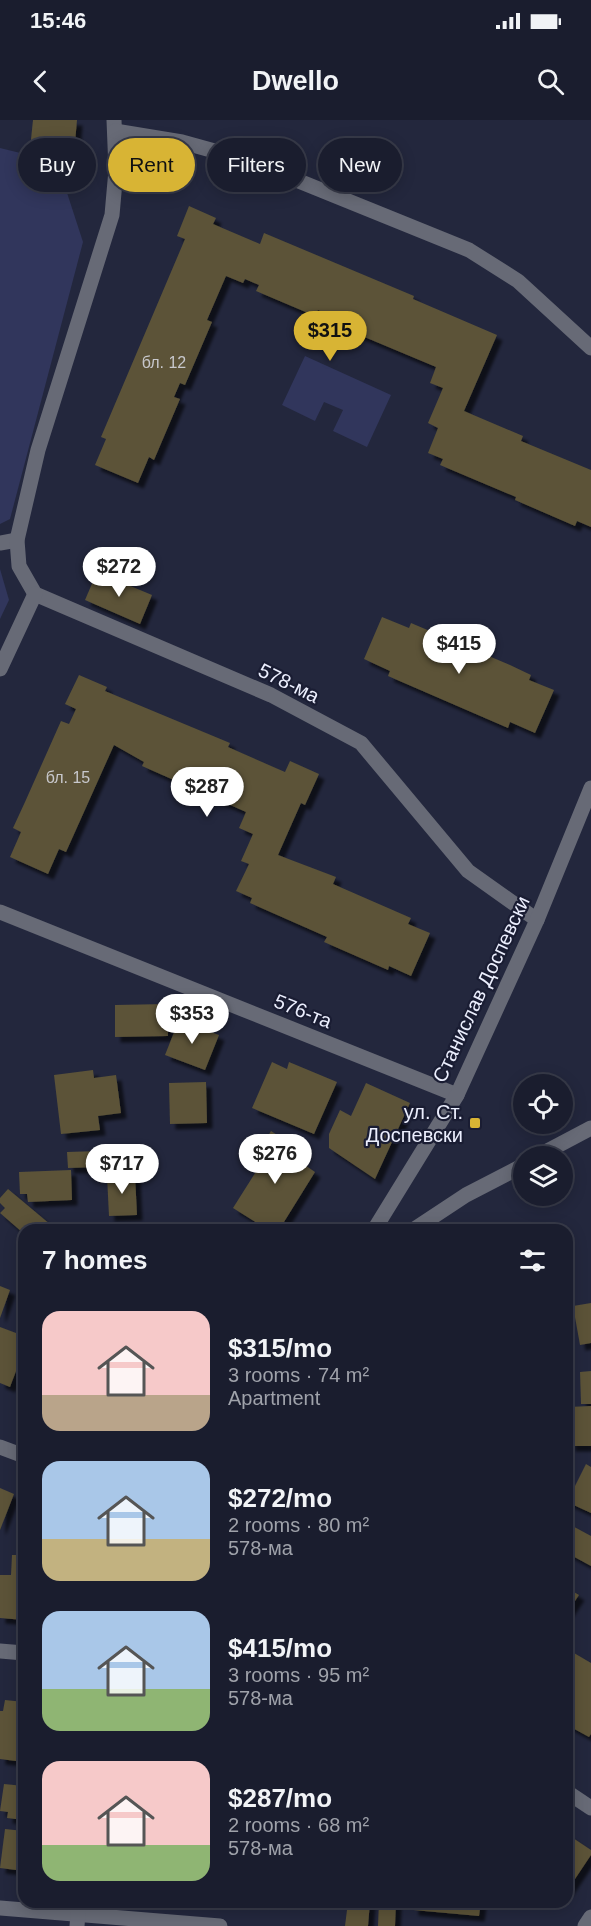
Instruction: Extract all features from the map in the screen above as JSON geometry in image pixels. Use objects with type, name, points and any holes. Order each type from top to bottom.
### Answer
[{"type":"street","points":[[0,669],[35,594],[19,566],[17,540],[38,450],[112,215],[117,170],[114,125],[247,160],[469,250],[518,281],[591,348]]},
{"type":"street","points":[[0,543],[17,540]]},
{"type":"street","name":"578-ма","points":[[35,594],[271,695],[361,743],[468,871],[537,920]]},
{"type":"street","name":"Станислав Доспевски","points":[[378,1224],[457,1095],[537,920],[591,788]]},
{"type":"street","name":"576-та","points":[[0,912],[457,1095]]},
{"type":"street","points":[[557,1146],[591,1128]]},
{"type":"street","points":[[422,1224],[513,1170]]},
{"type":"street","points":[[0,1447],[18,1454]]},
{"type":"street","points":[[0,1651],[18,1652]]},
{"type":"street","points":[[573,1796],[591,1808]]},
{"type":"street","points":[[0,1908],[220,1926]]},
{"type":"street","points":[[585,1926],[591,1917]]},
{"type":"shaded area","points":[[0,148],[18,152],[18,192],[67,192],[83,242],[10,519],[0,524]]},
{"type":"shaded area","points":[[305,356],[391,395],[367,447],[333,431],[343,410],[324,402],[315,421],[282,405]]},
{"type":"shaded area","points":[[0,569],[9,600],[0,619]]},
{"type":"building","points":[[33,120],[77,120],[75,138],[31,138]]},
{"type":"building","points":[[189,206],[216,218],[213,224],[260,244],[264,233],[414,296],[413,299],[497,335],[464,411],[523,436],[521,441],[591,470],[591,527],[577,521],[575,526],[515,500],[516,497],[440,465],[443,459],[428,453],[438,428],[428,423],[443,388],[430,383],[436,367],[331,323],[333,317],[318,310],[315,316],[256,291],[259,285],[245,279],[243,283],[226,276],[207,320],[212,322],[185,385],[180,383],[174,397],[180,399],[154,460],[149,457],[138,483],[95,465],[106,439],[101,437],[185,239],[177,236]]},
{"type":"building","points":[[97,572],[152,595],[140,624],[85,600]]},
{"type":"building","points":[[382,617],[409,628],[411,623],[510,665],[531,675],[529,680],[554,690],[535,733],[510,722],[508,728],[388,676],[390,671],[364,659]]},
{"type":"building","points":[[79,675],[107,687],[105,691],[230,743],[228,747],[285,772],[290,761],[319,774],[305,805],[301,803],[278,855],[336,877],[333,884],[411,918],[408,924],[430,933],[411,976],[389,966],[388,970],[324,942],[327,937],[250,903],[252,898],[236,891],[249,864],[241,861],[253,834],[239,828],[246,812],[142,766],[144,762],[114,745],[66,852],[59,849],[48,874],[10,857],[21,832],[13,828],[61,721],[69,724],[76,709],[65,704]]},
{"type":"building","points":[[167,1004],[168,1036],[115,1037],[115,1005]]},
{"type":"building","points":[[179,1020],[219,1035],[205,1070],[165,1055]]},
{"type":"building","points":[[272,1062],[287,1069],[289,1062],[337,1082],[314,1134],[252,1108]]},
{"type":"building","points":[[93,1070],[94,1078],[116,1075],[121,1113],[98,1116],[100,1130],[61,1134],[54,1075]]},
{"type":"building","points":[[206,1082],[207,1123],[170,1124],[169,1083]]},
{"type":"building","points":[[366,1083],[410,1103],[375,1179],[329,1148],[329,1134],[340,1110],[351,1116]]},
{"type":"building","points":[[271,1131],[301,1150],[296,1159],[315,1172],[283,1224],[258,1224],[233,1208],[267,1154],[260,1149]]},
{"type":"building","points":[[130,1150],[131,1166],[68,1168],[67,1152]]},
{"type":"building","points":[[71,1170],[72,1200],[28,1202],[27,1194],[20,1194],[19,1172]]},
{"type":"building","points":[[135,1175],[137,1215],[109,1216],[107,1176]]},
{"type":"building","points":[[8,1189],[50,1224],[18,1224],[18,1229],[0,1213],[5,1208],[0,1203],[0,1198]]},
{"type":"building","points":[[0,1286],[10,1290],[0,1318]]},
{"type":"building","points":[[591,1303],[591,1343],[580,1345],[573,1306]]},
{"type":"building","points":[[0,1327],[18,1334],[18,1366],[10,1387],[0,1383]]},
{"type":"building","points":[[591,1371],[591,1404],[581,1404],[580,1372]]},
{"type":"building","points":[[591,1406],[591,1446],[573,1446],[573,1407]]},
{"type":"building","points":[[586,1464],[591,1467],[591,1513],[573,1505],[573,1490]]},
{"type":"building","points":[[0,1488],[14,1494],[0,1530]]},
{"type":"building","points":[[573,1526],[591,1536],[591,1566],[573,1556]]},
{"type":"building","points":[[12,1555],[18,1555],[18,1620],[0,1618],[0,1575],[11,1575]]},
{"type":"building","points":[[573,1592],[579,1595],[573,1604]]},
{"type":"building","points":[[574,1653],[591,1663],[591,1734],[589,1737],[573,1728]]},
{"type":"building","points":[[5,1700],[18,1701],[18,1761],[0,1759],[0,1711],[3,1711]]},
{"type":"building","points":[[4,1784],[18,1785],[18,1819],[7,1818],[8,1812],[0,1811]]},
{"type":"building","points":[[5,1829],[18,1830],[18,1870],[0,1868]]},
{"type":"building","points":[[573,1838],[591,1850],[591,1855],[573,1882]]},
{"type":"building","points":[[347,1908],[370,1908],[368,1926],[345,1926]]},
{"type":"building","points":[[379,1908],[396,1908],[395,1926],[378,1926]]},
{"type":"building","points":[[413,1908],[480,1908],[479,1916],[413,1910]]},
{"type":"place","name":"ул. Ст. Доспевски","points":[[475,1123]]}]
